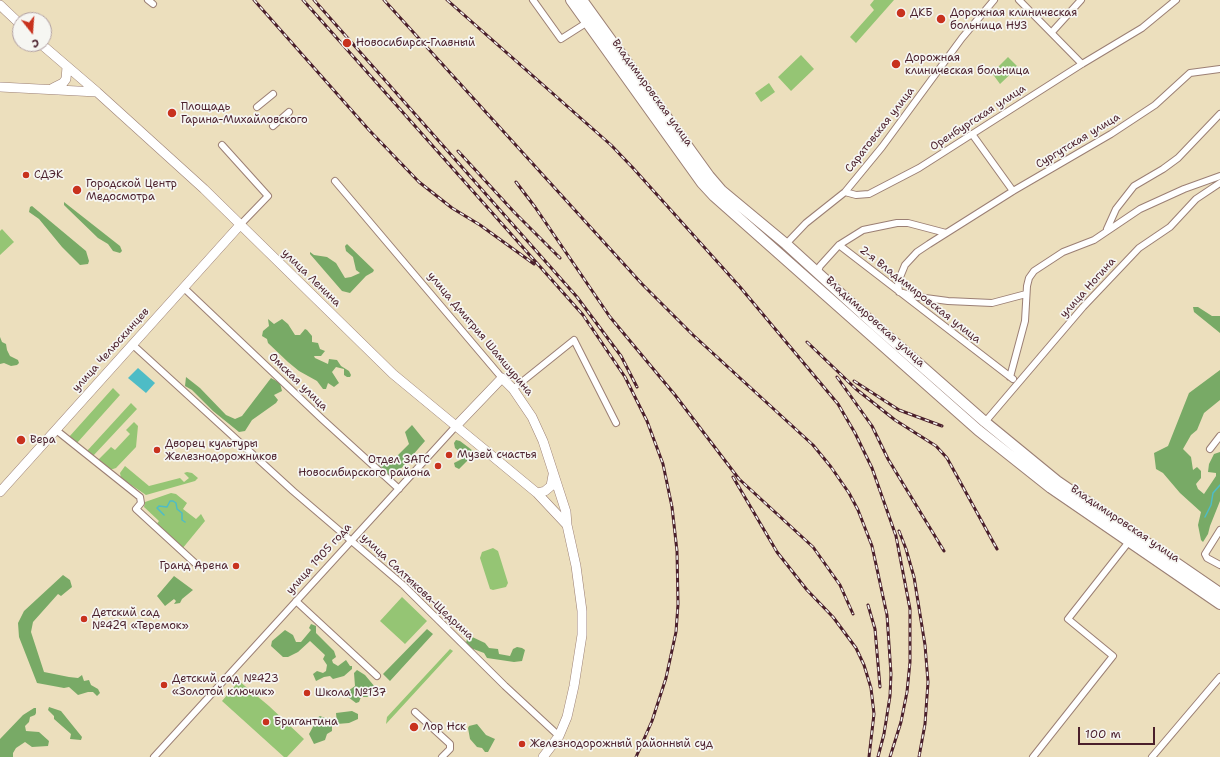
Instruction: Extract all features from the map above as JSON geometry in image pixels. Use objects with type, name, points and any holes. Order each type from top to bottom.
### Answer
[{"type":"main road","name":"Владимировская улица","points":[[570,0],[702,183],[714,196],[978,430],[1051,488],[1220,593]]},
{"type":"main road","name":"Владимировская улица","points":[[582,0],[709,176],[721,190],[786,244],[985,422],[1057,481],[1220,604]]},
{"type":"street","points":[[533,0],[561,39],[583,25]]},
{"type":"street","name":"Саратовская улица","points":[[786,244],[806,223],[845,192],[882,147],[962,38],[994,0]]},
{"type":"street","points":[[1019,0],[1082,64]]},
{"type":"street","points":[[1052,32],[1081,0]]},
{"type":"street","name":"Оренбургская улица","points":[[845,192],[856,195],[869,194],[919,168],[1082,64],[1142,28],[1176,0]]},
{"type":"street","points":[[0,5],[12,16]]},
{"type":"street","name":"улица Ленина","points":[[50,52],[97,92],[198,184],[393,374],[537,493],[566,525]]},
{"type":"street","points":[[49,89],[63,83],[68,75],[67,67]]},
{"type":"street","name":"Сургутская улица","points":[[899,292],[898,282],[905,265],[917,252],[1013,191],[1111,134],[1155,105],[1190,73],[1220,70]]},
{"type":"street","points":[[0,87],[97,92]]},
{"type":"street","points":[[257,107],[273,94]]},
{"type":"street","points":[[273,126],[289,112]]},
{"type":"street","points":[[1106,231],[1116,209],[1134,186],[1163,169],[1178,158],[1220,114]]},
{"type":"street","points":[[972,134],[1013,191]]},
{"type":"street","points":[[222,145],[268,196],[240,225]]},
{"type":"street","points":[[1010,377],[1024,327],[1026,294],[1029,278],[1034,271],[1063,252],[1088,243],[1140,209],[1184,189],[1220,176]]},
{"type":"street","name":"улица Дмитрия Шамшурина","points":[[335,181],[502,378],[513,389],[532,416],[543,441],[553,476],[566,512],[566,525],[576,566],[583,623],[574,686],[567,717],[559,736],[543,757]]},
{"type":"street","name":"улица Ногина","points":[[985,422],[1017,382],[1024,377],[1043,352],[1139,248],[1170,227],[1196,199],[1220,183]]},
{"type":"street","points":[[817,273],[820,266],[839,245],[862,230],[897,223],[908,223],[946,233]]},
{"type":"street","name":"улица Челюскинцев","points":[[0,492],[240,225]]},
{"type":"street","name":"2-я Владимировская улица","points":[[839,245],[1017,382]]},
{"type":"street","name":"Омская улица","points":[[184,288],[321,418],[399,489]]},
{"type":"street","points":[[899,292],[918,297],[948,301],[992,303],[1026,294]]},
{"type":"street","points":[[513,389],[574,340],[616,423]]},
{"type":"street","name":"улица Салтыкова-Щедрина","points":[[133,344],[293,491],[409,590],[505,686],[559,736]]},
{"type":"street","name":"улица 1905 года","points":[[154,757],[456,426],[502,378]]},
{"type":"street","points":[[56,430],[140,497],[142,503],[136,509],[196,564]]},
{"type":"street","points":[[1210,449],[1220,436]]},
{"type":"street","points":[[537,493],[545,491],[552,486],[553,476]]},
{"type":"street","points":[[1220,530],[1205,554],[1207,558],[1220,565]]},
{"type":"street","points":[[1033,757],[1113,656],[1068,619],[1132,538]]},
{"type":"street","points":[[296,601],[377,676]]},
{"type":"street","points":[[1152,757],[1220,677]]},
{"type":"street","points":[[415,712],[450,744],[450,749],[442,757]]},
{"type":"green space","points":[[874,0],[894,0],[856,43],[850,37],[874,10],[870,5]]},
{"type":"green space","points":[[801,55],[814,69],[791,91],[778,77]]},
{"type":"green space","points":[[1008,57],[1018,67],[1000,84],[992,73]]},
{"type":"green space","points":[[769,83],[775,92],[761,102],[755,93]]},
{"type":"green space","points":[[64,202],[120,246],[122,251],[120,253],[113,251],[108,244],[98,238],[64,205]]},
{"type":"green space","points":[[32,206],[86,251],[89,261],[88,264],[80,265],[62,247],[39,219],[29,212],[30,207]]},
{"type":"green space","points":[[2,229],[14,242],[0,255],[0,231]]},
{"type":"green space","points":[[347,244],[374,270],[366,276],[350,293],[342,291],[310,254],[310,252],[314,255],[327,257],[336,263],[345,278],[351,277],[360,273],[356,270],[353,257],[346,251],[345,246]]},
{"type":"green space","points":[[1193,307],[1198,307],[1212,316],[1220,316],[1220,333],[1194,312]]},
{"type":"green space","points":[[268,319],[274,324],[282,319],[288,324],[295,335],[300,335],[305,329],[307,330],[312,336],[312,342],[318,343],[320,349],[325,351],[321,356],[314,356],[315,358],[328,364],[329,359],[337,360],[341,366],[349,371],[351,375],[350,377],[344,375],[344,369],[336,367],[332,372],[339,383],[334,387],[328,383],[326,389],[323,389],[317,381],[299,371],[288,362],[268,343],[267,339],[262,336],[263,331],[269,326]]},
{"type":"green space","points":[[0,337],[2,342],[6,344],[10,356],[18,360],[19,363],[17,365],[11,366],[4,363],[0,364]]},
{"type":"green space","points":[[1220,370],[1220,400],[1204,413],[1197,430],[1191,435],[1183,449],[1191,457],[1193,470],[1197,467],[1201,471],[1201,478],[1196,484],[1198,489],[1204,494],[1216,476],[1216,473],[1208,472],[1209,464],[1214,454],[1220,452],[1220,501],[1208,534],[1203,542],[1201,540],[1198,525],[1201,512],[1180,493],[1163,473],[1156,469],[1154,453],[1168,446],[1189,393]]},
{"type":"green space","points":[[186,377],[200,388],[226,415],[235,419],[242,416],[271,378],[280,383],[282,391],[274,395],[278,400],[276,403],[252,420],[245,431],[239,432],[213,411],[192,390],[185,386]]},
{"type":"green space","points":[[113,388],[120,395],[77,443],[69,437]]},
{"type":"green space","points":[[131,403],[137,409],[93,456],[87,451]]},
{"type":"green space","points":[[134,422],[138,426],[136,447],[116,468],[110,470],[98,460],[111,447],[115,450],[130,434],[126,430]]},
{"type":"green space","points":[[412,425],[425,441],[398,472],[391,477],[377,463],[380,459],[395,458],[409,444],[405,432]]},
{"type":"green space","points":[[456,440],[460,441],[473,451],[473,455],[459,469],[455,467],[454,463],[462,459],[461,453],[455,448],[454,443]]},
{"type":"green space","points":[[125,466],[149,486],[180,478],[184,482],[189,478],[184,473],[187,472],[192,473],[198,478],[195,481],[146,495],[121,478],[120,473]]},
{"type":"green space","points":[[171,493],[176,494],[187,503],[183,509],[196,519],[201,514],[205,521],[182,549],[155,526],[159,521],[144,507],[145,502]]},
{"type":"green space","points":[[493,548],[498,551],[508,583],[506,587],[493,590],[490,589],[480,558],[482,552]]},
{"type":"green space","points":[[63,575],[70,580],[72,587],[61,596],[58,594],[33,622],[31,632],[44,672],[78,678],[82,675],[84,681],[89,680],[91,685],[98,689],[100,693],[97,696],[93,692],[78,695],[69,687],[64,688],[37,683],[19,637],[18,623],[24,611]]},
{"type":"green space","points":[[174,576],[193,590],[182,599],[180,603],[174,604],[176,601],[174,599],[165,606],[157,596]]},
{"type":"green space","points":[[402,597],[427,621],[405,644],[380,621]]},
{"type":"green space","points":[[311,624],[316,626],[316,633],[334,651],[336,657],[332,660],[333,663],[338,666],[346,660],[350,666],[352,666],[352,669],[344,676],[333,679],[330,676],[324,677],[316,681],[313,674],[317,671],[323,673],[326,671],[327,665],[323,659],[325,655],[310,641],[298,652],[288,657],[283,657],[271,646],[272,641],[285,630],[293,635],[296,642],[301,642],[311,630],[309,628]]},
{"type":"green space","points":[[427,629],[433,634],[390,681],[383,674]]},
{"type":"green space","points":[[468,635],[485,643],[489,648],[498,649],[499,654],[510,656],[513,649],[517,647],[522,648],[525,650],[522,661],[514,662],[487,658],[484,653],[468,647],[466,643]]},
{"type":"green space","points":[[450,649],[453,651],[386,724],[387,717]]},
{"type":"green space","points":[[357,670],[365,675],[375,687],[373,694],[367,697],[361,697],[359,702],[356,703],[348,697],[348,691],[355,686],[354,673]]},
{"type":"green space","name":"Бригантина","points":[[239,681],[269,706],[304,739],[287,757],[284,757],[222,701]]},
{"type":"green space","points":[[49,707],[61,711],[82,737],[81,740],[70,739],[71,734],[54,719],[54,716],[48,710]]},
{"type":"green space","points":[[36,708],[36,713],[30,717],[29,722],[25,726],[26,731],[39,732],[49,741],[48,746],[32,747],[25,742],[16,748],[13,753],[13,757],[0,757],[0,739],[23,715]]},
{"type":"green space","points":[[352,711],[358,714],[358,719],[349,723],[337,724],[336,713]]},
{"type":"green space","points":[[320,716],[329,718],[332,721],[332,731],[327,734],[325,740],[314,744],[309,734],[314,725],[312,721]]},
{"type":"green space","points":[[477,724],[486,735],[495,739],[488,752],[485,752],[482,748],[477,747],[470,739],[468,728],[469,726]]},
{"type":"water","points":[[138,368],[155,383],[146,393],[128,378]]},
{"type":"waterway","points":[[1205,517],[1211,505],[1213,493],[1220,485]]},
{"type":"waterway","points":[[164,515],[157,508],[159,506],[167,507],[170,501],[173,501],[176,503],[177,509],[182,513],[182,520],[185,522]]},
{"type":"railway","points":[[254,0],[369,130],[419,182],[452,208],[480,225],[534,264]]},
{"type":"railway","points":[[303,0],[583,315],[625,377],[647,421],[663,464],[672,507],[677,551],[678,604],[676,632],[666,678],[652,721],[636,757]]},
{"type":"railway","points":[[314,0],[577,297],[621,356],[637,387]]},
{"type":"railway","points":[[384,0],[642,284],[693,335],[813,445],[849,493],[858,510],[872,546],[887,615],[891,674],[890,696],[884,734],[878,757]]},
{"type":"railway","points":[[447,0],[611,145],[633,168],[740,287],[838,404],[855,433],[872,468],[896,536],[910,609],[910,662],[907,692],[901,722],[890,757]]},
{"type":"railway","points":[[458,151],[514,212],[560,258]]},
{"type":"railway","points":[[516,182],[535,207],[610,317],[675,395],[739,479],[813,547],[840,585],[853,614]]},
{"type":"railway","points":[[807,342],[856,389],[895,420],[936,446],[947,458],[997,549]]},
{"type":"railway","points":[[837,377],[872,426],[888,459],[944,551]]},
{"type":"railway","points":[[854,381],[899,410],[942,426]]},
{"type":"railway","points":[[733,477],[777,552],[807,590],[833,617],[856,648],[864,665],[871,688],[874,714],[869,757]]},
{"type":"railway","points":[[899,531],[914,577],[925,645],[928,682],[925,724],[919,757]]},
{"type":"railway","points":[[868,605],[875,629],[880,687]]},
{"type":"place","name":"ДКБ","points":[[901,13]]},
{"type":"place","name":"Дорожная клиническая больница НУЗ","points":[[941,19]]},
{"type":"place","name":"Новосибирск-Главный","points":[[347,43]]},
{"type":"place","name":"Дорожная клиническая больница","points":[[896,64]]},
{"type":"place","name":"Площадь Гарина-Михайловского","points":[[172,113]]},
{"type":"place","name":"СДЭК","points":[[26,175]]},
{"type":"place","name":"Городской Центр Медосмотра","points":[[77,190]]},
{"type":"place","name":"Вера","points":[[21,440]]},
{"type":"place","name":"Дворец культуры Железнодорожников","points":[[157,450]]},
{"type":"place","name":"Музей счастья","points":[[449,455]]},
{"type":"place","name":"Отдел ЗАГС Новосибирского района","points":[[438,466]]},
{"type":"place","name":"Гранд Арена","points":[[236,566]]},
{"type":"place","name":"Детский сад №429 «Теремок»","points":[[84,619]]},
{"type":"place","name":"Детский сад №423 «Золотой ключик»","points":[[164,685]]},
{"type":"place","name":"Школа №137","points":[[307,693]]},
{"type":"place","name":"Бригантина","points":[[266,722]]},
{"type":"place","name":"Лор Нск","points":[[414,727]]},
{"type":"place","name":"Железнодорожный районный суд","points":[[522,744]]}]
